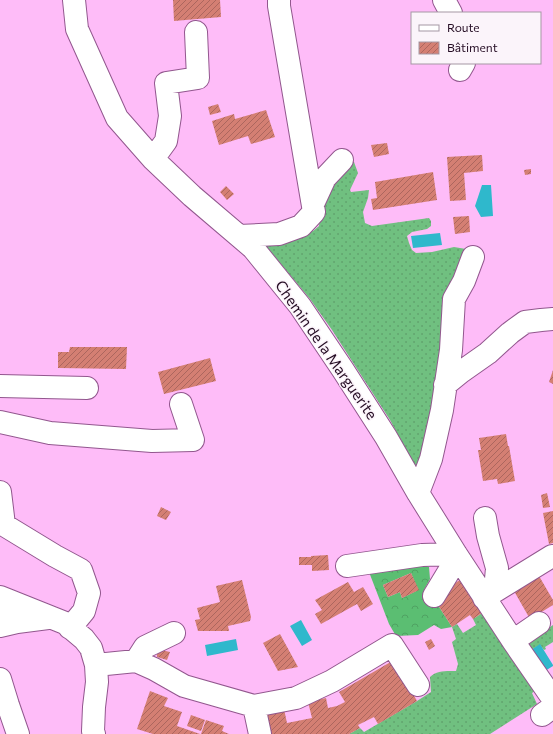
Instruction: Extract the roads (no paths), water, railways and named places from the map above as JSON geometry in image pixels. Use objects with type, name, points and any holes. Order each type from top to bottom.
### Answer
[{"type":"street","name":"Chemin de la Marguerite","points":[[74,0],[77,29],[117,118],[153,159],[192,196],[253,248],[300,306],[348,376],[456,554],[490,594],[513,641],[549,707]]},
{"type":"street","points":[[239,236],[279,234],[300,226],[314,212],[279,0]]},
{"type":"street","points":[[444,0],[450,12]]},
{"type":"street","points":[[153,159],[166,141],[170,116],[166,83],[198,78],[196,32]]},
{"type":"street","points":[[313,204],[325,178],[342,160]]},
{"type":"street","points":[[418,493],[431,459],[442,410],[451,350],[454,299],[464,282],[473,257]]},
{"type":"street","points":[[445,386],[525,322],[553,319]]},
{"type":"street","points":[[0,386],[87,388]]},
{"type":"street","points":[[0,422],[50,433],[152,441],[193,440],[181,404]]},
{"type":"street","points":[[0,492],[4,525],[81,570],[89,594],[84,611],[70,628]]},
{"type":"street","points":[[485,518],[488,536],[497,568],[490,594]]},
{"type":"street","points":[[347,566],[422,555],[456,554],[451,568],[434,596]]},
{"type":"street","points":[[490,594],[552,556]]},
{"type":"street","points":[[0,597],[64,624],[84,639],[91,648],[96,665],[97,682],[94,707],[94,734]]},
{"type":"street","points":[[0,609],[0,622]]},
{"type":"street","points":[[0,626],[17,622],[49,618]]},
{"type":"street","points":[[513,641],[539,623]]},
{"type":"street","points":[[136,661],[145,648],[174,633]]},
{"type":"street","points":[[96,665],[136,661],[154,669],[184,686],[254,706],[296,698],[332,681],[392,645],[418,685]]},
{"type":"street","points":[[0,679],[18,734]]},
{"type":"street","points":[[254,706],[260,734]]}]
